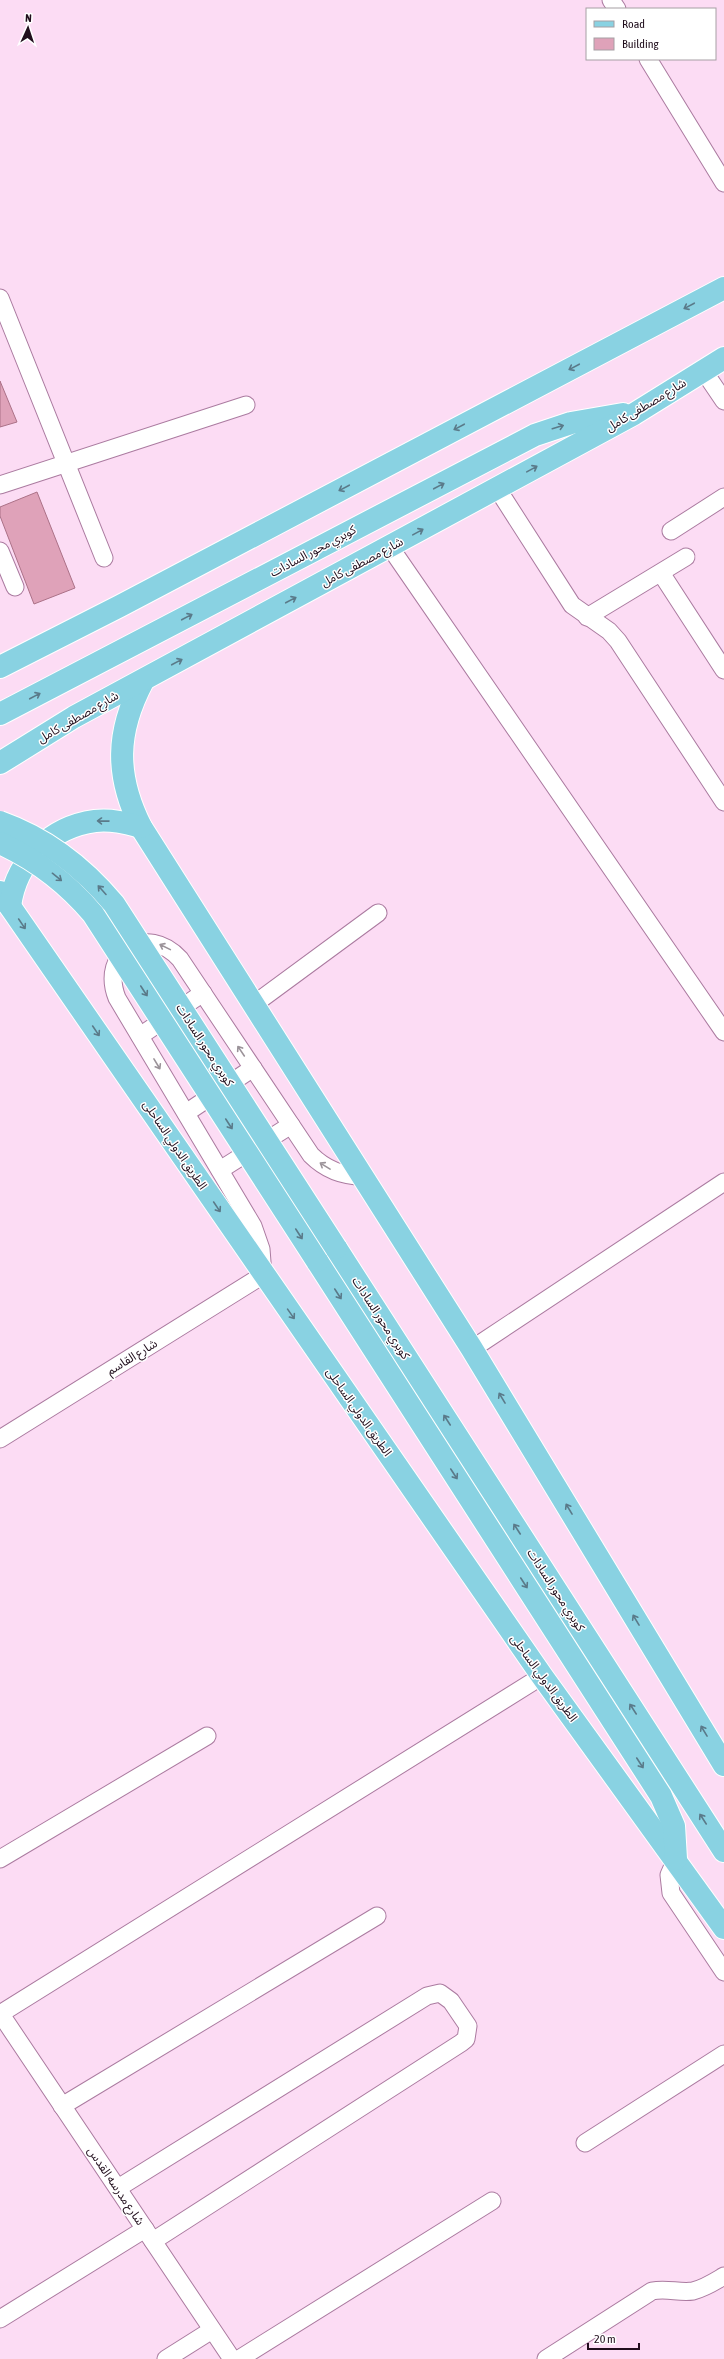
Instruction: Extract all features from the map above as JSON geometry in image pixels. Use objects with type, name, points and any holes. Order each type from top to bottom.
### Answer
[{"type":"main road","points":[[0,667],[120,606],[724,288]]},
{"type":"main road","name":"شارع مصطفى كامل","points":[[0,764],[74,717],[634,414],[702,370],[724,358]]},
{"type":"main road","name":"كوبري محور السادات","points":[[0,714],[535,435],[571,423],[613,415],[634,414]]},
{"type":"main road","points":[[143,681],[132,700],[126,721],[122,750],[125,786],[131,807],[141,827],[472,1349],[724,1765]]},
{"type":"main road","points":[[5,899],[12,889],[22,868],[35,850],[53,836],[74,826],[96,821],[119,821],[141,827]]},
{"type":"main road","name":"كوبري محور السادات","points":[[0,822],[27,833],[67,858],[90,878],[114,904],[724,1852]]},
{"type":"main road","name":"كوبري محور السادات","points":[[0,843],[34,860],[51,872],[66,884],[94,914],[670,1810],[674,1826],[676,1859]]},
{"type":"main road","name":"الطريق الدولي الساحلى","points":[[5,899],[263,1275],[542,1676],[676,1859],[724,1928]]},
{"type":"street","points":[[649,60],[724,183]]},
{"type":"street","points":[[0,298],[104,558]]},
{"type":"street","points":[[702,370],[724,401]]},
{"type":"street","points":[[0,485],[246,405]]},
{"type":"street","points":[[496,488],[572,605],[587,617],[599,623],[618,641],[724,802]]},
{"type":"street","points":[[671,530],[724,497]]},
{"type":"street","points":[[390,547],[724,1032]]},
{"type":"street","points":[[0,551],[15,587]]},
{"type":"street","points":[[587,617],[686,557]]},
{"type":"street","points":[[661,573],[724,670]]},
{"type":"street","points":[[253,1005],[378,913]]},
{"type":"street","points":[[263,1275],[257,1237],[220,1170],[140,1036],[113,986],[112,973],[116,961],[124,951],[135,945],[147,942],[160,944],[171,950],[180,959],[311,1155],[322,1164],[343,1175],[362,1176]]},
{"type":"street","points":[[140,1036],[202,993]]},
{"type":"street","points":[[186,1113],[252,1068]]},
{"type":"street","points":[[220,1170],[291,1125]]},
{"type":"street","points":[[472,1349],[724,1182]]},
{"type":"street","name":"شارع القاسم","points":[[0,1439],[263,1275]]},
{"type":"street","points":[[0,2013],[542,1676]]},
{"type":"street","points":[[0,1859],[207,1736]]},
{"type":"street","points":[[676,1859],[669,1875],[671,1893],[724,1972]]},
{"type":"street","points":[[62,2106],[377,1916]]},
{"type":"street","points":[[0,2319],[149,2235],[461,2043],[466,2039],[468,2026],[458,2010],[446,1996],[433,1993],[118,2188]]},
{"type":"street","name":"شارع مدرسه القدس","points":[[0,2013],[232,2359]]},
{"type":"street","points":[[585,2143],[724,2054]]},
{"type":"street","points":[[239,2359],[492,2201]]},
{"type":"street","points":[[546,2359],[652,2291],[670,2288],[692,2291],[706,2287],[724,2276]]},
{"type":"street","points":[[166,2359],[212,2330]]},
{"type":"building","points":[[0,381],[17,422],[0,427]]},
{"type":"building","points":[[37,492],[75,588],[34,604],[0,516],[0,507]]}]
